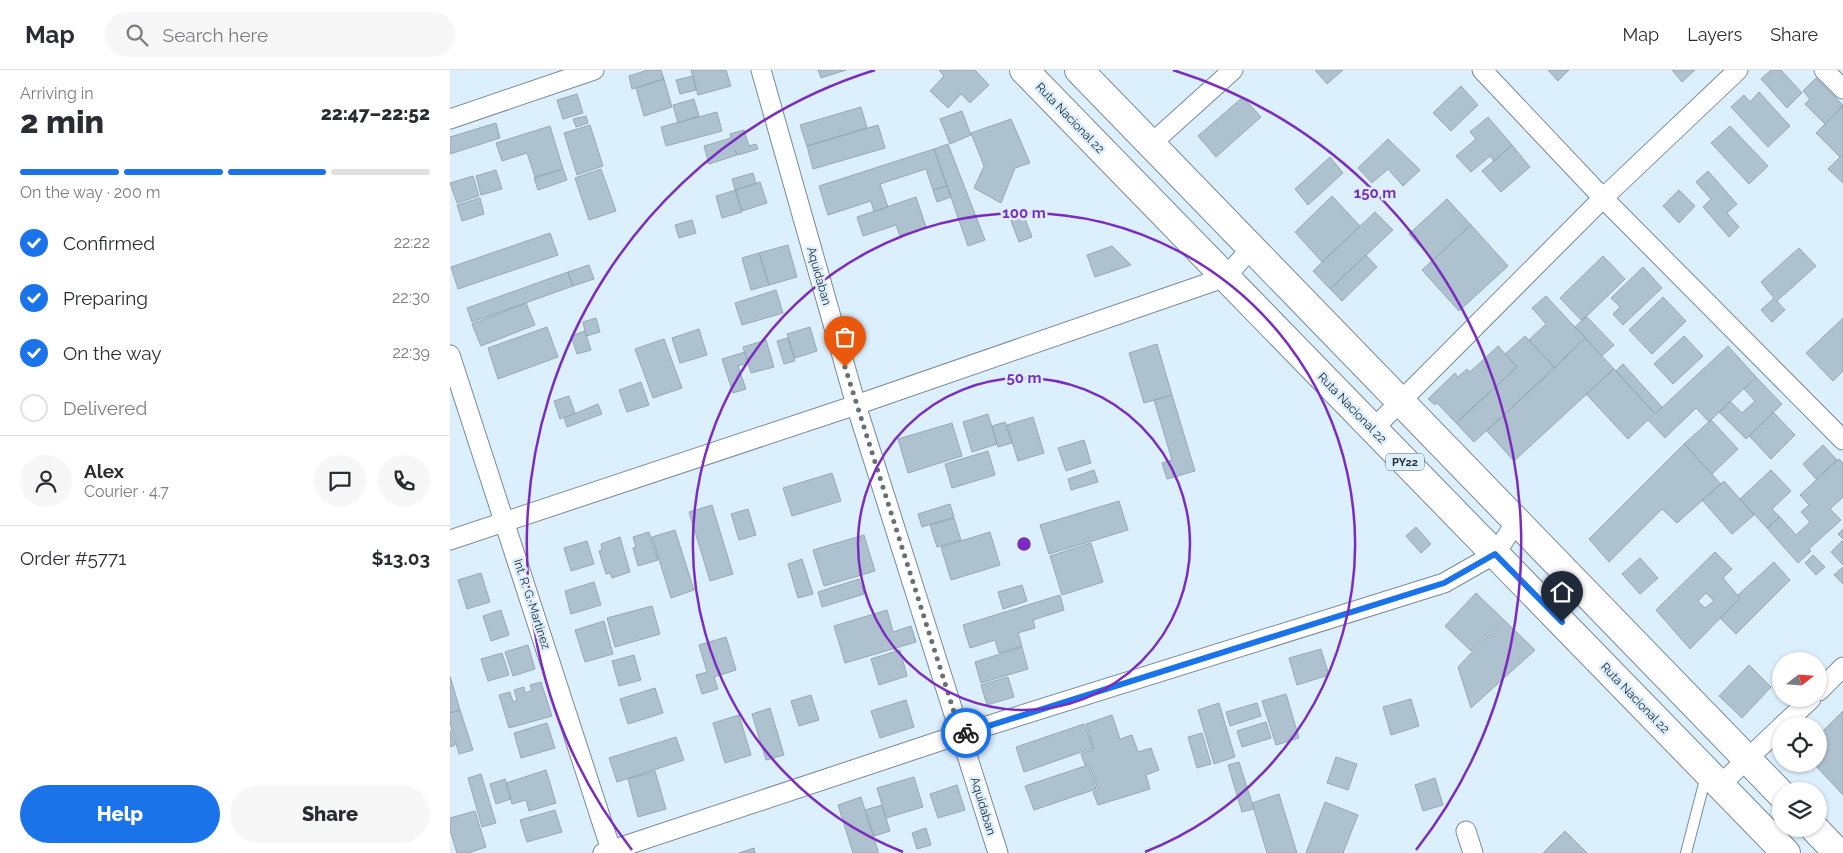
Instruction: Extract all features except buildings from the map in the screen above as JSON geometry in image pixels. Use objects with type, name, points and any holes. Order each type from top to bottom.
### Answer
[{"type":"highway","name":"Ruta Nacional 22","points":[[1024,70],[1786,853]]},
{"type":"highway","points":[[1079,70],[1772,784]]},
{"type":"street","points":[[450,119],[594,70]]},
{"type":"street","name":"Aquidaban","points":[[761,70],[856,405],[998,853]]},
{"type":"street","points":[[1151,144],[1234,70]]},
{"type":"street","points":[[1482,70],[1603,198],[1843,440]]},
{"type":"street","points":[[1373,429],[1603,198],[1738,70]]},
{"type":"street","points":[[1824,70],[1843,89]]},
{"type":"street","points":[[450,540],[856,405],[1226,277],[1252,248]]},
{"type":"street","name":"Int. R. G. Martinez","points":[[450,355],[505,521],[609,852]]},
{"type":"street","points":[[609,852],[961,734],[1444,583],[1495,554],[1517,521]]},
{"type":"street","points":[[1828,682],[1843,667]]},
{"type":"street","points":[[1714,779],[1748,759],[1772,739]]},
{"type":"street","points":[[1466,831],[1473,853]]},
{"type":"lane","points":[[1686,853],[1714,779]]},
{"type":"way so far","points":[[845,367],[961,734],[966,733]]},
{"type":"route","points":[[966,733],[1444,583],[1495,554],[1562,622]]}]
